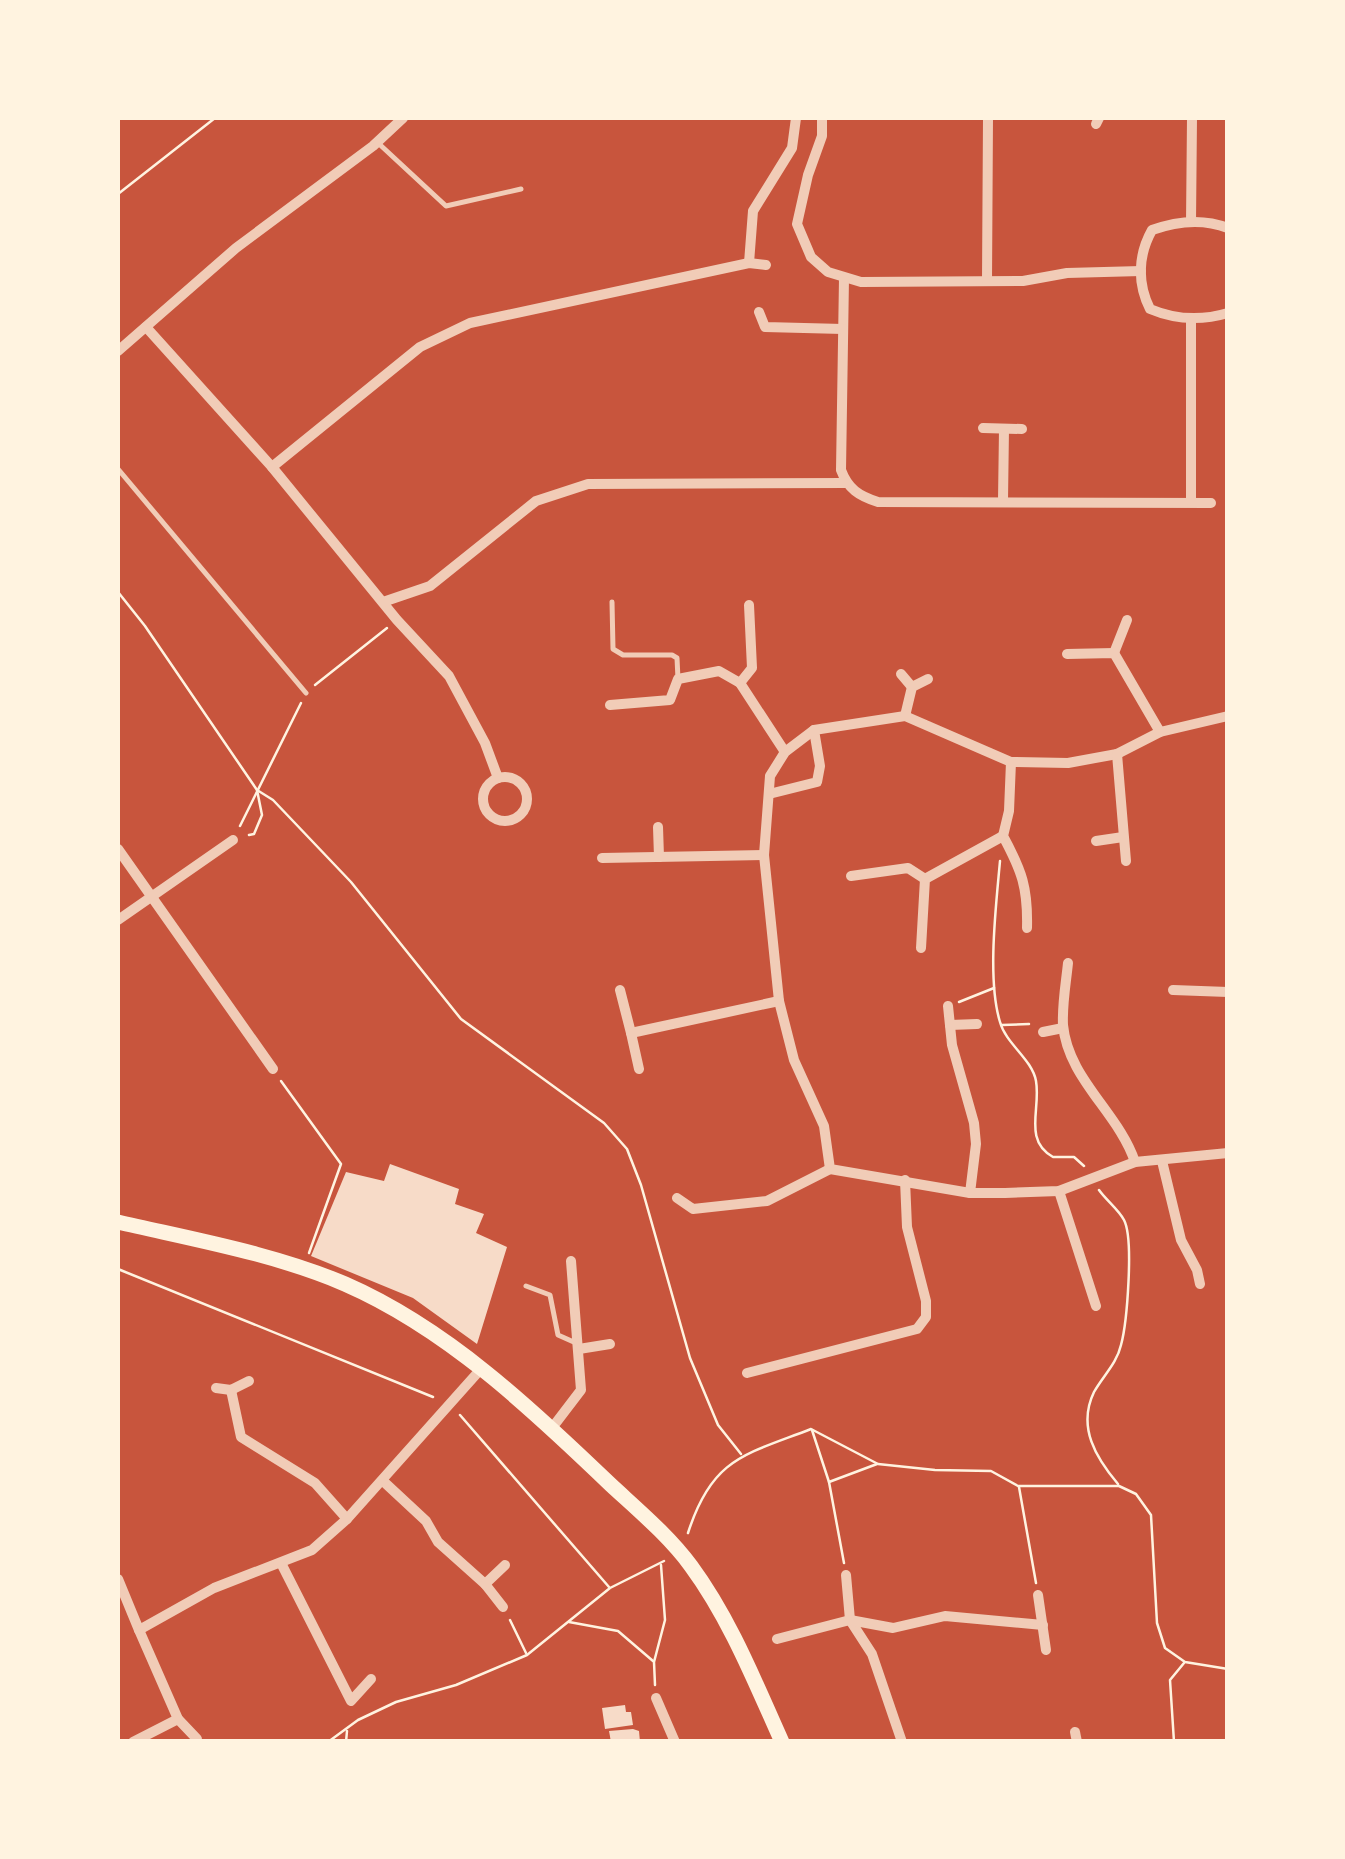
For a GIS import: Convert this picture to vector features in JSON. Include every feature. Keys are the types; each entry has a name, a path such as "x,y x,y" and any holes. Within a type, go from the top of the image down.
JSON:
{"main road":[{"path":"118,1222 343,1283 408,1314 480,1370 552,1428 676,1550 711,1596 782,1742"}],"street":[{"path":"118,351 236,248 403,118"},
{"path":"748,263 753,211 792,148 796,118"},
{"path":"822,118 822,136 797,224 811,257 828,272 861,282 1023,281 1067,273 1141,271"},
{"path":"987,281 988,118"},
{"path":"1191,222 1192,118"},
{"path":"1228,228 1212,222 1191,222 1152,230 1142,247 1141,271 1142,294 1150,309 1170,317 1208,319 1228,313"},
{"path":"272,467 420,347 470,323 748,263 766,265"},
{"path":"844,278 842,470 846,483 861,497 878,502 1211,503"},
{"path":"759,312 765,327 843,329"},
{"path":"1190,502 1191,318"},
{"path":"146,327 272,467 449,676 485,744 498,778"},
{"path":"983,428 1022,429"},
{"path":"1004,429 1004,500"},
{"path":"383,602 430,586 536,502 588,484 846,483"},
{"path":"740,683 752,668 749,604"},
{"path":"1114,653 1127,620"},
{"path":"1067,654 1114,653"},
{"path":"1114,653 1160,732"},
{"path":"610,705 670,700 678,679 719,671 740,683 785,752"},
{"path":"901,674 912,686"},
{"path":"912,686 928,679"},
{"path":"905,716 912,686"},
{"path":"830,1169 824,1126 794,1060 779,1001 764,855 770,776 785,752 814,730 905,716 1012,762 1068,763 1117,754 1160,732 1228,716"},
{"path":"769,794 816,782 820,766 814,730"},
{"path":"1117,754 1126,861"},
{"path":"925,878 1002,836 1009,812 1012,762"},
{"path":"498,778 512,778 524,787 526,805 512,819 497,819 484,803 486,788 498,778"},
{"path":"658,827 659,857"},
{"path":"1002,836 1023,872 1028,902 1026,928"},
{"path":"1096,841 1123,838"},
{"path":"118,920 233,840"},
{"path":"118,849 273,1069"},
{"path":"602,858 764,855"},
{"path":"851,876 908,868 925,878"},
{"path":"921,948 925,878"},
{"path":"1068,963 1064,1028 1076,1068 1128,1141 1134,1162"},
{"path":"620,990 639,1069"},
{"path":"1173,990 1228,992"},
{"path":"631,1033 779,1001"},
{"path":"948,1006 952,1045 974,1123 976,1144 970,1193"},
{"path":"950,1024 977,1024"},
{"path":"1043,1032 1064,1028"},
{"path":"677,1198 692,1209 768,1201 830,1169 970,1193 1060,1190 1134,1162 1228,1152"},
{"path":"1162,1161 1181,1240 1200,1284"},
{"path":"746,1374 918,1328 926,1317 926,1301 907,1227 905,1180"},
{"path":"1060,1190 1096,1306"},
{"path":"552,1428 581,1390 571,1261"},
{"path":"579,1347 610,1344"},
{"path":"139,1630 214,1588 312,1550 348,1519 480,1370"},
{"path":"216,1388 231,1390 250,1381"},
{"path":"231,1390 240,1437 315,1483 348,1519"},
{"path":"383,1481 426,1521 438,1542 486,1584 503,1607"},
{"path":"281,1562 351,1702 371,1679"},
{"path":"486,1584 505,1565"},
{"path":"846,1575 850,1620 872,1654 902,1742"},
{"path":"118,1579 178,1719 197,1740"},
{"path":"1038,1595 1046,1650"},
{"path":"778,1640 850,1620 893,1628 946,1616 1043,1625"},
{"path":"656,1698 675,1742"},
{"path":"133,1742 178,1719"}],"lane":[{"path":"377,142 446,206 520,189"},
{"path":"118,468 306,693"},
{"path":"612,602 613,649 623,655 677,658 678,679"},
{"path":"526,1286 550,1295 558,1335 579,1347"}],"path":[{"path":"118,194 215,118"},
{"path":"118,592 257,790 262,814 254,834 233,840"},
{"path":"233,840 306,693 398,620"},
{"path":"257,790 273,800 351,882 462,1019 604,1123 626,1149 641,1185 690,1358 718,1425 742,1455"},
{"path":"1002,836 994,988 1000,1025 1035,1074 1037,1143 1053,1157 1074,1157 1082,1163 1124,1220 1129,1240 1122,1345 1094,1392 1087,1412 1089,1437 1099,1462 1119,1486 1136,1494 1151,1516 1157,1622 1166,1648 1185,1662 1228,1668"},
{"path":"948,1006 994,988"},
{"path":"1000,1025 1029,1024 1043,1032"},
{"path":"273,1069 340,1164 306,1270"},
{"path":"118,1270 450,1404 610,1588"},
{"path":"812,1429 829,1482 846,1575"},
{"path":"328,1742 358,1720 396,1702 456,1686 527,1655 610,1588 662,1563 676,1550 686,1539 697,1505 714,1476 742,1455 812,1429 878,1464 991,1471 1018,1486 1119,1486"},
{"path":"829,1482 878,1464"},
{"path":"1018,1486 1038,1595"},
{"path":"656,1698 654,1662 665,1620 662,1563"},
{"path":"503,1607 527,1655"},
{"path":"568,1622 618,1631 654,1662"},
{"path":"1174,1742 1170,1680 1185,1662"},
{"path":"346,1742 348,1730"}],"building":[{"path":"390,1164 459,1189 455,1204 484,1214 476,1233 507,1247 477,1344 413,1298 311,1256 346,1172 384,1181"},
{"path":"625,1705 633,1725 605,1729 602,1708"},
{"path":"609,1731 639,1731 640,1742 611,1742"}]}
